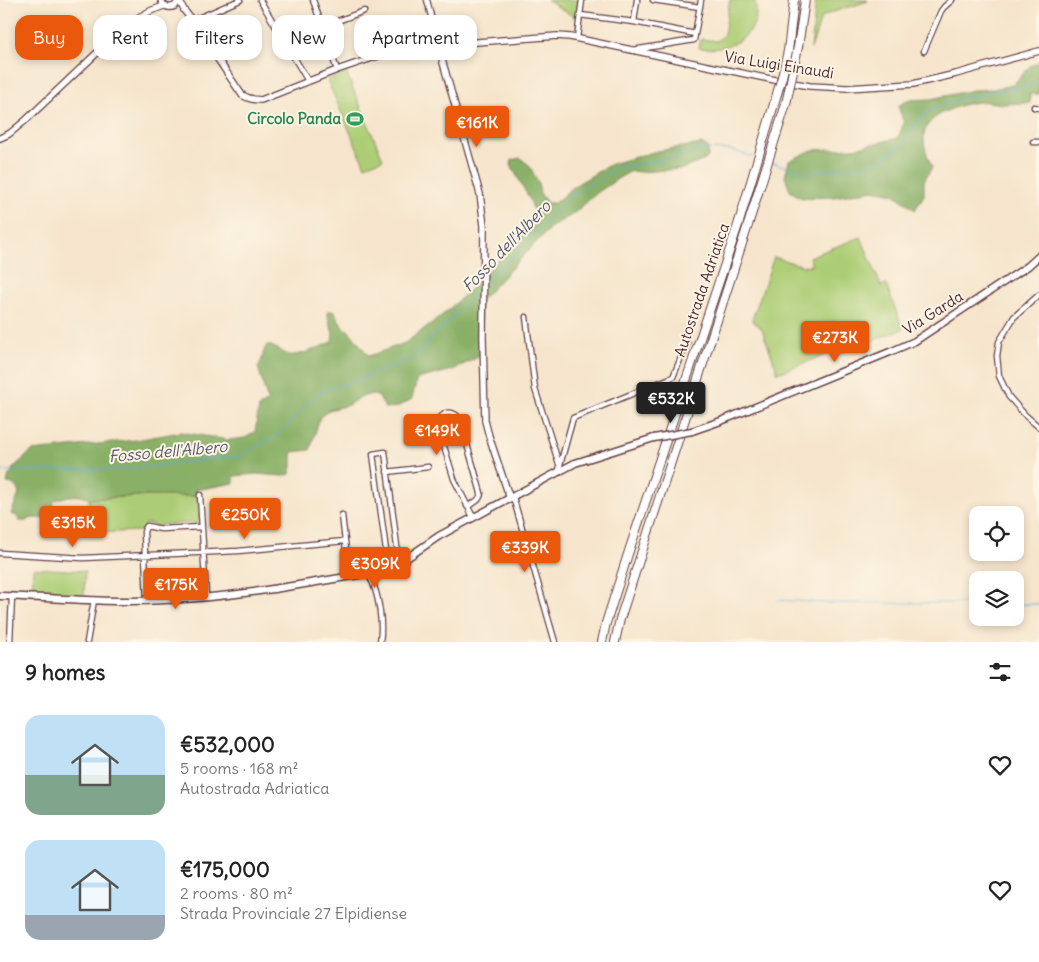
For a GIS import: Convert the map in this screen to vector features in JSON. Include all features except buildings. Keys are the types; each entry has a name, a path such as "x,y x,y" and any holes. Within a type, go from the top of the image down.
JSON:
{"highway":[{"name":"Autostrada Adriatica","path":"602,642 629,551 739,222 782,78 788,51 794,0"},
{"name":"Autostrada Adriatica","path":"615,642 623,610 786,104 798,48 805,0"}],"main road":[{"name":"Via Garda","path":"0,596 94,600 167,600 272,590 373,573 401,562 439,536 511,498 559,468 654,438 692,431 721,421 915,341 1039,257"}],"street":[{"path":"175,6 179,0 184,10"},
{"path":"205,15 240,0"},
{"path":"260,0 308,81"},
{"path":"312,0 318,15"},
{"path":"427,0 431,15"},
{"path":"577,38 582,0"},
{"path":"634,22 637,0"},
{"path":"653,0 700,7"},
{"path":"580,15 634,22 695,34 701,0"},
{"path":"924,50 944,7 952,0"},
{"path":"0,138 9,134 26,120 132,21 162,2 170,7 175,6 184,10"},
{"name":"Via Luigi Einaudi","path":"184,10 242,95 251,100 261,100 366,60"},
{"path":"344,18 364,11"},
{"name":"Via Luigi Einaudi","path":"632,50 694,40 695,34"},
{"name":"Via Luigi Einaudi","path":"477,42 556,36 577,38 770,79 810,86 847,88 913,84 1039,51"},
{"path":"334,60 337,70"},
{"path":"442,60 480,194 484,226 485,421 511,498 555,642"},
{"path":"1033,142 1039,142"},
{"path":"1039,294 1014,316 999,342 997,356 999,376 1006,392 1026,416 1039,427"},
{"path":"526,317 535,389 559,468"},
{"path":"559,468 573,418 672,377 687,343"},
{"path":"467,506 478,500 481,493 460,420 455,414 450,412 439,418 438,427 454,480 467,506 473,517"},
{"path":"390,566 387,558 373,454 384,452 398,554 401,562"},
{"path":"387,472 428,467"},
{"path":"200,495 206,597"},
{"path":"381,508 392,507"},
{"path":"342,515 349,576"},
{"path":"147,601 144,532 147,526 161,529 202,527"},
{"path":"0,553 83,558 281,548 345,541"},
{"path":"373,573 380,616 380,642"},
{"path":"10,642 12,596"},
{"path":"87,642 94,600"}],"green space":[{"path":"547,0 579,0 576,18"},
{"path":"730,0 754,0 756,16 754,25 749,32 735,43 717,48 699,48 701,39 717,41 724,34"},
{"path":"816,0 868,1 830,13 821,18 811,49"},
{"path":"1039,62 1039,94 1030,94 1030,103 971,103 949,110 931,121 924,134 924,141 932,167 924,181 924,195 915,210 894,194 873,190 835,197 802,198 790,191 785,177 789,161 812,150 854,148 898,138 904,123 898,106 908,100 931,99 973,90 1013,85 1030,66"},
{"name":"Circolo Panda","path":"346,72 383,159 365,166 327,80"},
{"path":"701,144 708,147 708,157 705,160 682,169 631,171 598,192 573,214 551,227 480,301 480,356 453,370 417,379 412,399 397,407 385,408 379,397 372,394 360,397 348,405 329,410 320,417 310,450 292,452 290,474 283,476 256,474 234,476 234,483 196,490 196,496 139,496 89,499 80,496 67,497 54,501 50,518 32,518 26,521 19,521 17,516 11,514 19,494 14,485 7,483 9,475 13,468 32,451 136,440 181,432 228,440 245,438 255,432 259,407 268,401 258,367 267,345 293,355 310,351 332,342 333,334 328,311 335,313 342,326 349,331 369,356 405,343 445,313 472,288 537,220 530,200 511,165 512,160 520,158 529,165 538,182 540,193 547,203 555,203 574,186 611,164 657,151"},
{"path":"861,237 881,286 886,284 903,329 837,354 836,351 778,373 762,329 752,320 774,257 803,266 812,265 809,257"},
{"path":"139,496 199,496 197,526 194,523 159,525 161,528 145,524 142,531 89,533 89,499"},
{"path":"33,568 85,571 84,597 32,594"}],"waterway":[{"name":"Fosso dell'Albero","path":"770,162 807,173 863,166 881,160 903,143 928,112 948,102 1039,82"},
{"name":"Fosso dell'Albero","path":"486,283 571,196 617,168 659,161 703,149 730,150 754,157"},
{"name":"Fosso dell'Albero","path":"0,471 129,469 240,456 278,435 318,393 413,358 481,288"},
{"path":"778,600 825,603 969,603"},
{"path":"1024,604 1039,604"}],"place":[{"name":"Circolo Panda","path":"355,119"}]}
